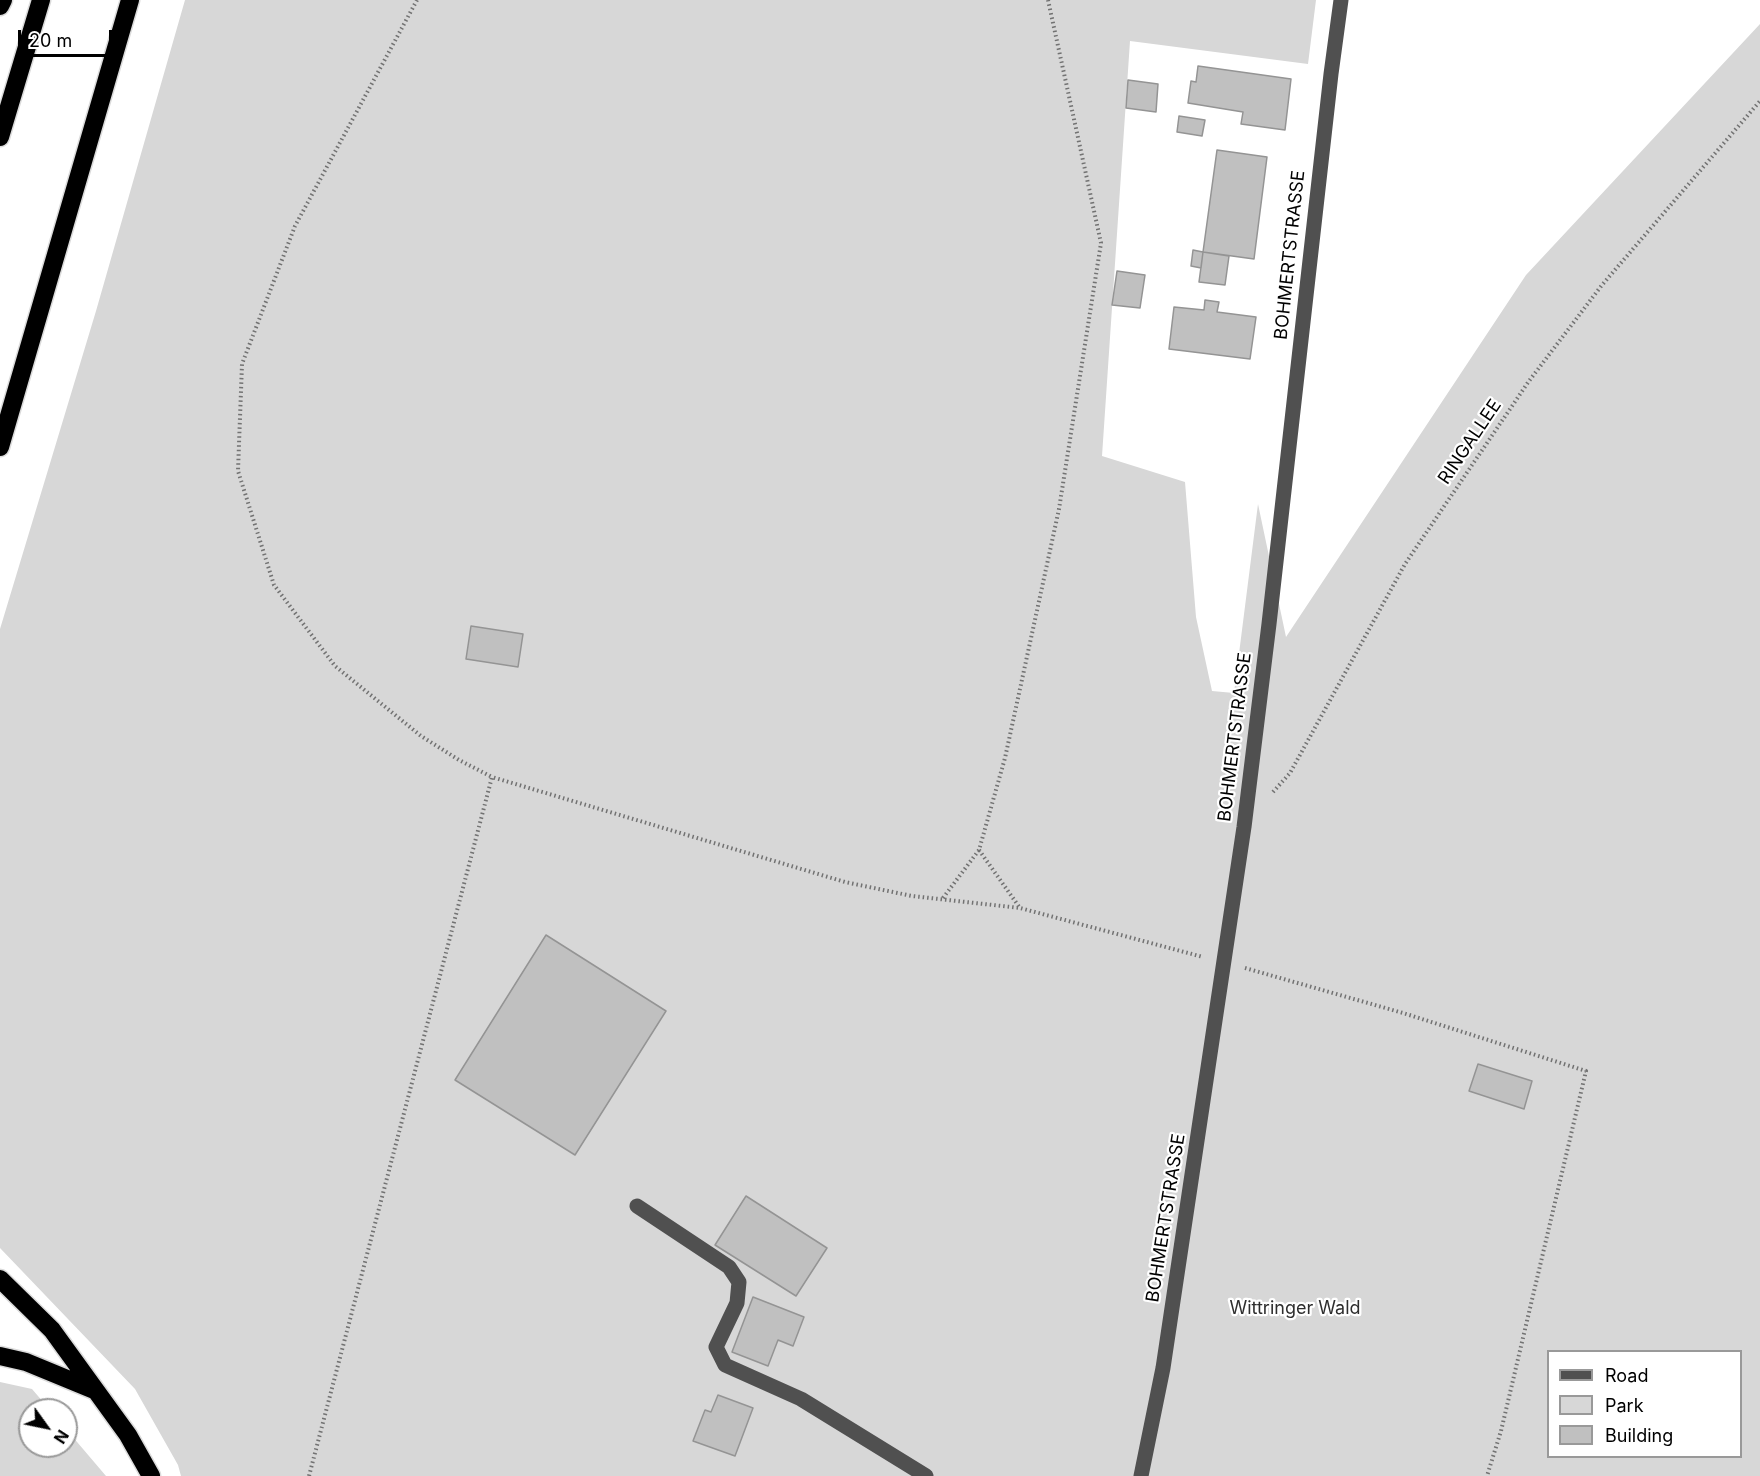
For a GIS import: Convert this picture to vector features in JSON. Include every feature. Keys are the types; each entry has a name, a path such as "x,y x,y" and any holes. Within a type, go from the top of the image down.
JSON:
{"highway":[{"path":"0,6 3,0"},
{"path":"0,138 41,0"},
{"path":"0,447 130,0"},
{"path":"0,1279 52,1330 128,1435 151,1476"},
{"path":"0,1356 26,1362 94,1389"}],"street":[{"name":"BOHMERTSTRASSE","path":"1141,1476 1163,1368 1244,827 1341,0"},
{"path":"637,1206 729,1267 739,1282 737,1303 716,1347 725,1365 801,1399 926,1476"}],"path":[{"path":"417,0 295,226 242,364 238,471 274,585 335,666 421,735 459,760 492,777 844,882 912,896 1020,908 1224,962 1403,1013 1586,1071 1511,1388 1487,1476"},
{"path":"942,899 979,850 1005,758 1059,509 1101,243 1048,0"},
{"name":"RINGALLEE","path":"1244,827 1290,773 1405,564 1529,381 1602,285 1760,101"},
{"path":"309,1476 492,777"},
{"path":"979,850 1020,908"}],"green space":[{"name":"Wittringer Wald","path":"185,0 1316,0 1308,64 1130,41 1102,456 1185,482 1196,617 1212,691 1234,693 1258,504 1286,637 1526,275 1760,24 1760,1476 181,1476 178,1465 135,1389 0,1248 0,629 96,311"},
{"path":"0,1382 32,1389 40,1398 18,1398 18,1458 78,1458 78,1443 106,1476 0,1476"}],"building":[{"path":"1198,66 1291,79 1285,130 1241,124 1243,112 1188,103 1191,81 1196,82"},
{"path":"1128,80 1158,84 1156,112 1126,108"},
{"path":"1179,116 1205,120 1202,136 1177,132"},
{"path":"1217,150 1267,157 1254,259 1203,252"},
{"path":"1193,250 1203,252 1201,268 1191,266"},
{"path":"1203,252 1229,256 1225,285 1199,282"},
{"path":"1117,271 1145,275 1140,308 1112,305"},
{"path":"1205,300 1219,302 1217,312 1256,317 1250,359 1169,349 1174,307 1204,310"},
{"path":"471,626 523,634 518,667 466,659"},
{"path":"546,935 666,1011 575,1155 455,1080"},
{"path":"1478,1064 1532,1081 1524,1109 1469,1091"},
{"path":"746,1196 827,1248 796,1296 715,1245"},
{"path":"753,1297 804,1317 793,1346 778,1340 768,1366 732,1352"},
{"path":"718,1395 753,1408 735,1456 693,1441 705,1410 711,1412"}]}
